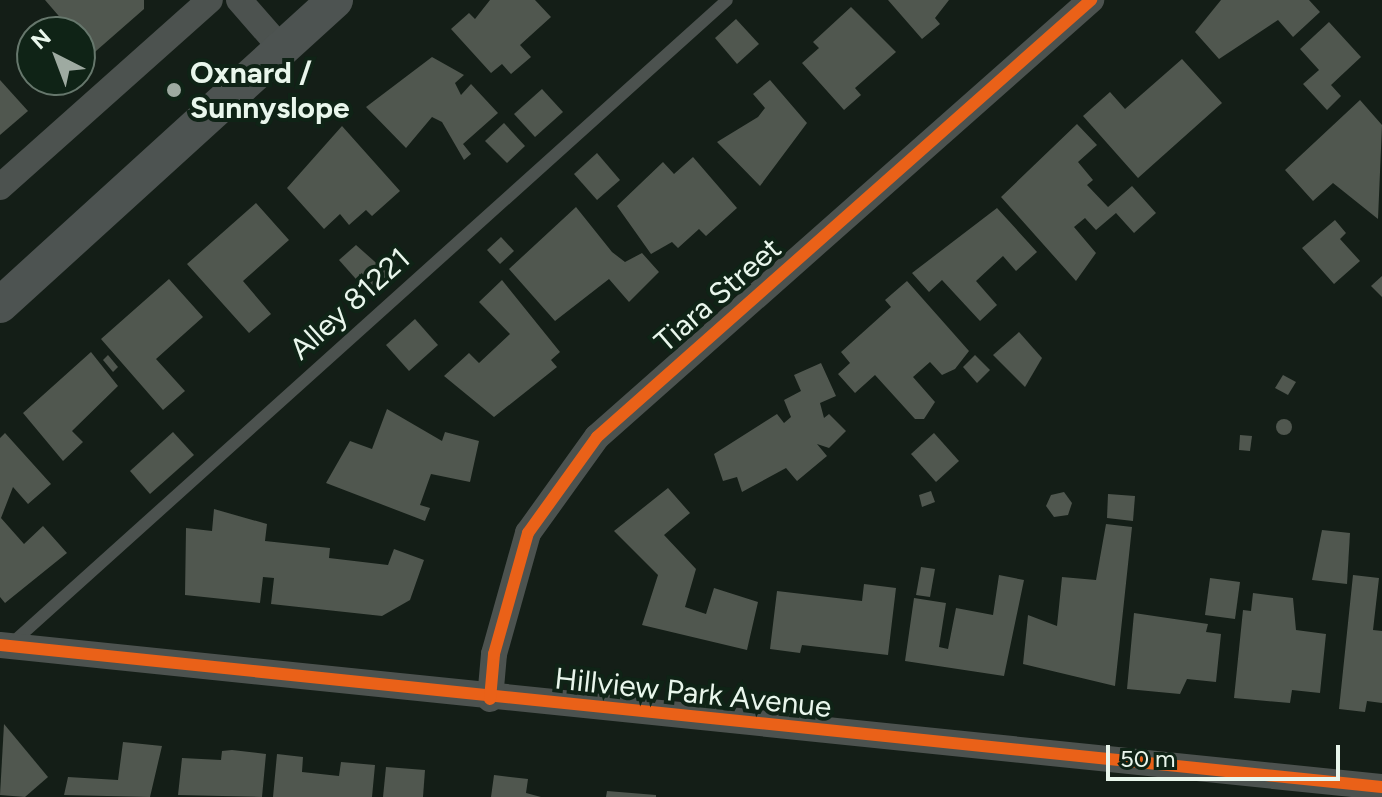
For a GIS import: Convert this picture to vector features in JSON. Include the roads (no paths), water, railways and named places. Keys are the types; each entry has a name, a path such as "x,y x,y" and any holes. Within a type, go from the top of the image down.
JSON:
{"main road":[{"path":"0,305 335,0"}],"street":[{"path":"0,187 210,0"},
{"path":"239,0 281,48"},
{"name":"Tiara Street","path":"490,699 494,654 528,533 597,437 1091,0"},
{"name":"Hillview Park Avenue","path":"2,649 1382,787"}],"lane":[{"name":"Alley 81221","path":"2,649 727,0"}],"place":[{"name":"Oxnard / Sunnyslope","path":"174,90"}]}
